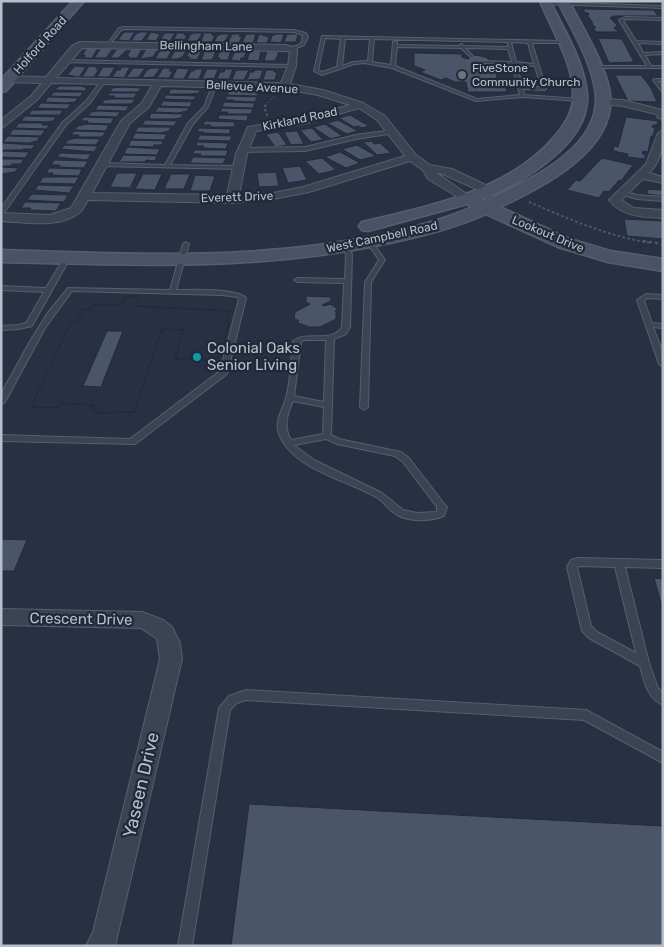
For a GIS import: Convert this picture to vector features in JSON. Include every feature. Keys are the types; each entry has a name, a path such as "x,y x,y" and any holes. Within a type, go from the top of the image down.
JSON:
{"main road":[{"name":"Holford Road","path":"7,63 66,1"},
{"name":"Holford Road","path":"4,82 79,1"},
{"path":"545,2 579,84 580,100 608,103"},
{"name":"West Campbell Road","path":"349,237 370,241 421,230 460,218 504,198 553,172 580,150 608,103 594,67 564,2"},
{"name":"West Campbell Road","path":"138,243 184,252 255,257 349,237 394,219 465,198 521,173 548,153 570,126 577,113 580,100"},
{"name":"Lookout Drive","path":"488,189 578,234 612,244 663,252"},
{"name":"Lookout Drive","path":"465,198 564,243 587,250 663,265"},
{"path":"460,218 510,218"},
{"name":"West Campbell Road","path":"1,256 67,258 184,252 319,234"},
{"path":"1,241 80,242"}],"street":[{"name":"Bellingham Lane","path":"64,61 80,45 292,49"},
{"path":"285,86 292,66 294,50 292,49"},
{"path":"1,126 9,117 34,98 64,61"},
{"name":"Bellevue Avenue","path":"4,82 49,81 285,86 320,92 360,105 381,118 412,157 427,168 432,177 465,198"},
{"path":"1,217 67,217 76,210 86,196 126,121 146,105 158,83"},
{"path":"608,103 663,116"},
{"name":"Kirkland Road","path":"232,199 243,150 252,129 304,121 360,105"},
{"path":"663,133 660,147 651,164 615,200 619,207 630,212 663,214"},
{"name":"Everett Drive","path":"86,196 232,199 273,196 305,190 412,157"},
{"path":"651,164 663,167"},
{"name":"Bellevue Avenue","path":"427,168 448,172 488,189"},
{"path":"641,175 663,180"},
{"name":"Crescent Drive","path":"1,617 142,620 159,626"},
{"name":"Yaseen Drive","path":"100,946 105,938 170,659 170,641 159,626"}],"lane":[{"path":"654,1 661,6"},
{"path":"545,2 661,6"},
{"path":"650,67 621,19 663,18"},
{"path":"107,45 124,28 294,31 305,34 305,42 292,49"},
{"path":"562,42 323,37 316,71 322,74 353,63 370,63 393,67 476,100 523,96 580,100"},
{"path":"339,68 342,38"},
{"path":"370,63 372,38"},
{"path":"393,67 396,39"},
{"path":"461,40 462,47 472,57"},
{"path":"508,41 523,96"},
{"path":"521,88 544,89 530,42"},
{"path":"634,42 663,43"},
{"path":"395,46 510,48"},
{"path":"642,54 663,53"},
{"path":"64,61 292,66"},
{"path":"484,62 537,65"},
{"path":"594,67 663,67"},
{"path":"663,80 655,80 663,92"},
{"path":"1,213 64,124 88,102 103,82"},
{"path":"167,166 190,123 206,106 215,84"},
{"path":"243,150 306,149 350,138 393,132"},
{"path":"102,165 239,168"},
{"path":"622,193 637,198 663,199"},
{"path":"290,443 327,436 337,441 398,454 406,460 442,507 441,514 431,516 400,513 380,496 313,464 290,443 284,436 282,424 290,398 297,341 303,338 330,338 343,332 346,327 350,255 349,237"},
{"path":"364,407 368,282 382,260 370,241"},
{"path":"172,290 184,252"},
{"path":"1,328 19,328 28,324 67,258"},
{"path":"296,280 348,281"},
{"path":"1,288 48,290"},
{"path":"1,402 30,349 70,288 172,290 222,293 239,295 243,298 224,372 132,442 1,438"},
{"path":"663,297 646,296 640,300 663,364"},
{"path":"649,325 663,326"},
{"path":"327,436 330,338"},
{"path":"290,398 328,405"},
{"path":"644,663 593,635 586,628 572,567 574,563 663,564"},
{"path":"619,563 644,663 653,690 663,700"},
{"path":"185,946 225,708 233,699 246,695 586,715 663,758"}],"path":[{"path":"270,118 266,114 264,107 268,100 277,94"},
{"path":"524,200 609,235 638,242 663,244"}],"building":[{"path":"583,9 654,10 658,16 613,16 610,18 617,25 614,28 619,32 596,32 593,28 596,28 587,15 589,15 588,13 585,13"},
{"path":"124,32 135,32 129,41 118,40"},
{"path":"148,32 142,41 131,41 136,34"},
{"path":"151,32 160,34 156,41 146,40"},
{"path":"165,33 175,33 170,41 159,41"},
{"path":"177,33 185,33 184,35 187,35 184,41 173,41"},
{"path":"202,33 198,41 187,41 190,35"},
{"path":"204,33 215,35 212,42 201,42"},
{"path":"229,34 225,42 214,42 217,36"},
{"path":"232,34 240,34 239,36 242,36 239,43 228,43"},
{"path":"246,34 256,34 253,43 242,43"},
{"path":"259,34 269,37 267,43 256,43"},
{"path":"284,34 281,43 270,42 272,36"},
{"path":"287,34 298,34 296,42 284,42"},
{"path":"598,38 622,39 634,62 609,63"},
{"path":"87,48 98,48 92,58 84,58 85,55 82,55"},
{"path":"101,48 113,49 106,58 94,58"},
{"path":"117,49 128,49 118,58 110,58"},
{"path":"131,49 142,49 137,58 128,58 129,56 127,56"},
{"path":"146,49 158,49 153,57 140,59"},
{"path":"161,49 172,50 167,59 155,59"},
{"path":"175,50 187,50 182,57 170,59"},
{"path":"190,50 202,50 197,60 186,57"},
{"path":"205,50 216,51 212,60 201,60"},
{"path":"220,51 231,51 228,60 219,60 220,58 217,58"},
{"path":"235,51 247,51 244,58 241,58 240,61 231,60"},
{"path":"250,51 261,51 259,61 247,60"},
{"path":"267,51 279,52 275,61 264,61"},
{"name":"FiveStone Community Church","path":"414,53 462,54 462,57 467,59 477,55 489,58 487,58 490,60 479,63 494,65 498,82 504,82 507,92 468,92 466,82 455,82 446,78 441,80 420,72 425,70 414,66"},
{"path":"75,66 86,67 79,77 67,75"},
{"path":"89,66 98,67 96,69 99,69 94,77 82,77"},
{"path":"103,67 115,67 109,77 97,77"},
{"path":"122,67 130,67 124,78 112,77 117,70 120,70"},
{"path":"133,68 145,68 139,77 126,78"},
{"path":"160,68 154,77 142,78 147,70"},
{"path":"163,68 171,68 169,71 173,71 169,78 157,78"},
{"path":"177,68 189,69 184,79 172,79"},
{"path":"203,69 199,79 187,79 191,71"},
{"path":"207,69 218,69 214,79 202,79"},
{"path":"225,69 233,69 229,79 217,79 220,72 224,72"},
{"path":"236,70 249,70 244,80 232,80"},
{"path":"254,70 263,70 260,79 247,80 250,72 254,72"},
{"path":"266,70 277,72 275,80 263,80"},
{"path":"615,75 641,75 651,88 657,102 628,101"},
{"path":"59,86 81,86 87,88 85,91 55,90"},
{"path":"112,88 141,88 138,92 110,92"},
{"path":"171,89 200,90 199,93 191,94 168,94"},
{"path":"235,90 259,91 257,96 227,95 228,92"},
{"path":"54,92 83,92 80,97 50,96"},
{"path":"110,93 137,93 134,98 114,98 115,96 107,96"},
{"path":"166,95 196,96 194,100 164,99"},
{"path":"227,96 257,97 255,102 225,100"},
{"path":"48,97 78,98 75,102 67,103 45,102"},
{"path":"135,99 132,104 102,104 104,100"},
{"path":"163,101 192,102 190,107 160,106"},
{"path":"224,102 255,103 253,108 222,107"},
{"path":"41,103 71,104 67,109 37,108"},
{"path":"98,105 129,106 126,111 95,110"},
{"path":"158,107 189,108 187,111 178,113 155,112"},
{"path":"222,108 253,109 251,114 227,114 228,112 220,112"},
{"path":"32,110 63,110 60,115 28,115"},
{"path":"91,112 120,112 117,117 88,116"},
{"path":"151,113 183,114 181,118 149,119"},
{"path":"219,115 248,115 247,121 218,119"},
{"path":"350,115 369,126 362,128 354,127 339,118"},
{"path":"25,116 56,117 53,121 45,122 21,121"},
{"path":"84,117 114,118 111,124 87,123 88,121 81,121"},
{"path":"626,117 658,121 657,125 652,127 655,128 653,136 651,136 648,152 643,151 642,154 645,154 645,159 627,157 628,154 613,151 614,146 618,147"},
{"path":"145,120 177,121 174,126 142,125"},
{"path":"338,120 358,131 347,134 327,123"},
{"path":"205,121 235,122 234,127 210,127 211,125 203,125"},
{"path":"19,123 43,123 42,125 49,125 47,129 15,128"},
{"path":"87,124 109,125 106,131 75,130 78,126"},
{"path":"325,124 342,136 331,139 313,127"},
{"path":"138,127 171,127 169,131 160,133 135,132"},
{"path":"199,128 231,129 229,134 197,132"},
{"path":"312,128 323,140 311,142 300,130"},
{"path":"13,129 45,130 41,136 9,135"},
{"path":"74,131 106,132 102,137 78,137 79,135 71,135"},
{"path":"297,131 304,144 291,145 284,132"},
{"path":"278,132 287,145 275,147 266,134"},
{"path":"135,133 167,134 164,140 132,139"},
{"path":"200,135 232,136 230,141 197,140"},
{"path":"8,136 40,137 37,141 29,143 3,142"},
{"path":"77,138 100,139 96,145 65,144 68,140"},
{"path":"131,140 163,141 162,145 154,145 153,147 128,146"},
{"path":"371,141 374,144 380,143 391,153 377,155 363,142"},
{"path":"197,142 228,143 226,149 203,148 204,146 196,146"},
{"path":"3,143 35,145 32,149 1,150"},
{"path":"65,145 98,146 94,152 61,149"},
{"path":"357,145 376,156 360,160 342,149"},
{"path":"127,147 160,149 157,155 124,154"},
{"path":"194,150 228,150 226,156 200,156 201,154 193,154"},
{"path":"1,151 29,152 25,158 1,157"},
{"path":"340,152 360,163 346,168 325,157"},
{"path":"60,153 91,154 87,160 57,157"},
{"path":"123,155 157,156 155,161 119,162"},
{"path":"193,157 226,158 223,164 190,163"},
{"path":"322,158 336,170 319,174 305,161"},
{"path":"602,158 633,165 621,181 619,180 609,192 604,191 599,198 567,190 576,180 580,181"},
{"path":"1,159 24,159 21,164 1,166"},
{"path":"54,160 88,161 84,168 51,165"},
{"path":"300,166 307,180 288,183 282,168"},
{"path":"1,167 18,168 15,172 1,174"},
{"path":"49,168 82,169 79,176 52,175 53,173 46,173"},
{"path":"276,172 279,186 259,187 257,173"},
{"path":"117,173 137,173 130,188 110,187"},
{"path":"143,174 162,174 155,190 135,189"},
{"path":"171,174 190,174 184,189 164,189"},
{"path":"195,175 215,176 210,191 190,191"},
{"path":"43,177 79,177 75,184 39,183"},
{"path":"38,185 74,186 69,193 35,190"},
{"path":"647,189 663,190 663,196 647,194"},
{"path":"32,194 68,195 64,202 27,200"},
{"path":"25,202 61,203 56,211 21,208"},
{"path":"624,219 663,221 663,239 627,236"},
{"name":"Colonial Oaks Senior Living","path":"125,296 139,296 135,306 230,311 222,354 219,354 217,361 175,359 184,330 162,329 134,412 95,413 97,409 92,409 94,405 61,403 59,408 31,407 71,322 77,322 83,309 91,309 93,305 121,305","holes":["107,331 123,331 101,387 83,386"]},
{"name":"Colonial Oaks Senior Living","path":"125,296 139,296 135,306 230,311 222,354 219,354 217,361 175,359 184,330 162,329 134,412 95,413 97,409 92,409 94,405 61,403 59,408 31,407 71,322 77,322 83,309 91,309 93,305 121,305"},
{"path":"306,296 331,297 331,301 322,305 330,304 338,309 335,311 336,319 320,327 309,327 296,322 299,321 294,318 295,312 310,304 306,302"},
{"path":"1,539 27,540 14,571 1,571"},
{"path":"654,578 663,579 663,610"},
{"path":"249,804 663,826 663,946 231,946"}],"place":[{"name":"FiveStone Community Church","path":"462,75"},
{"name":"Colonial Oaks Senior Living","path":"197,357"}]}
